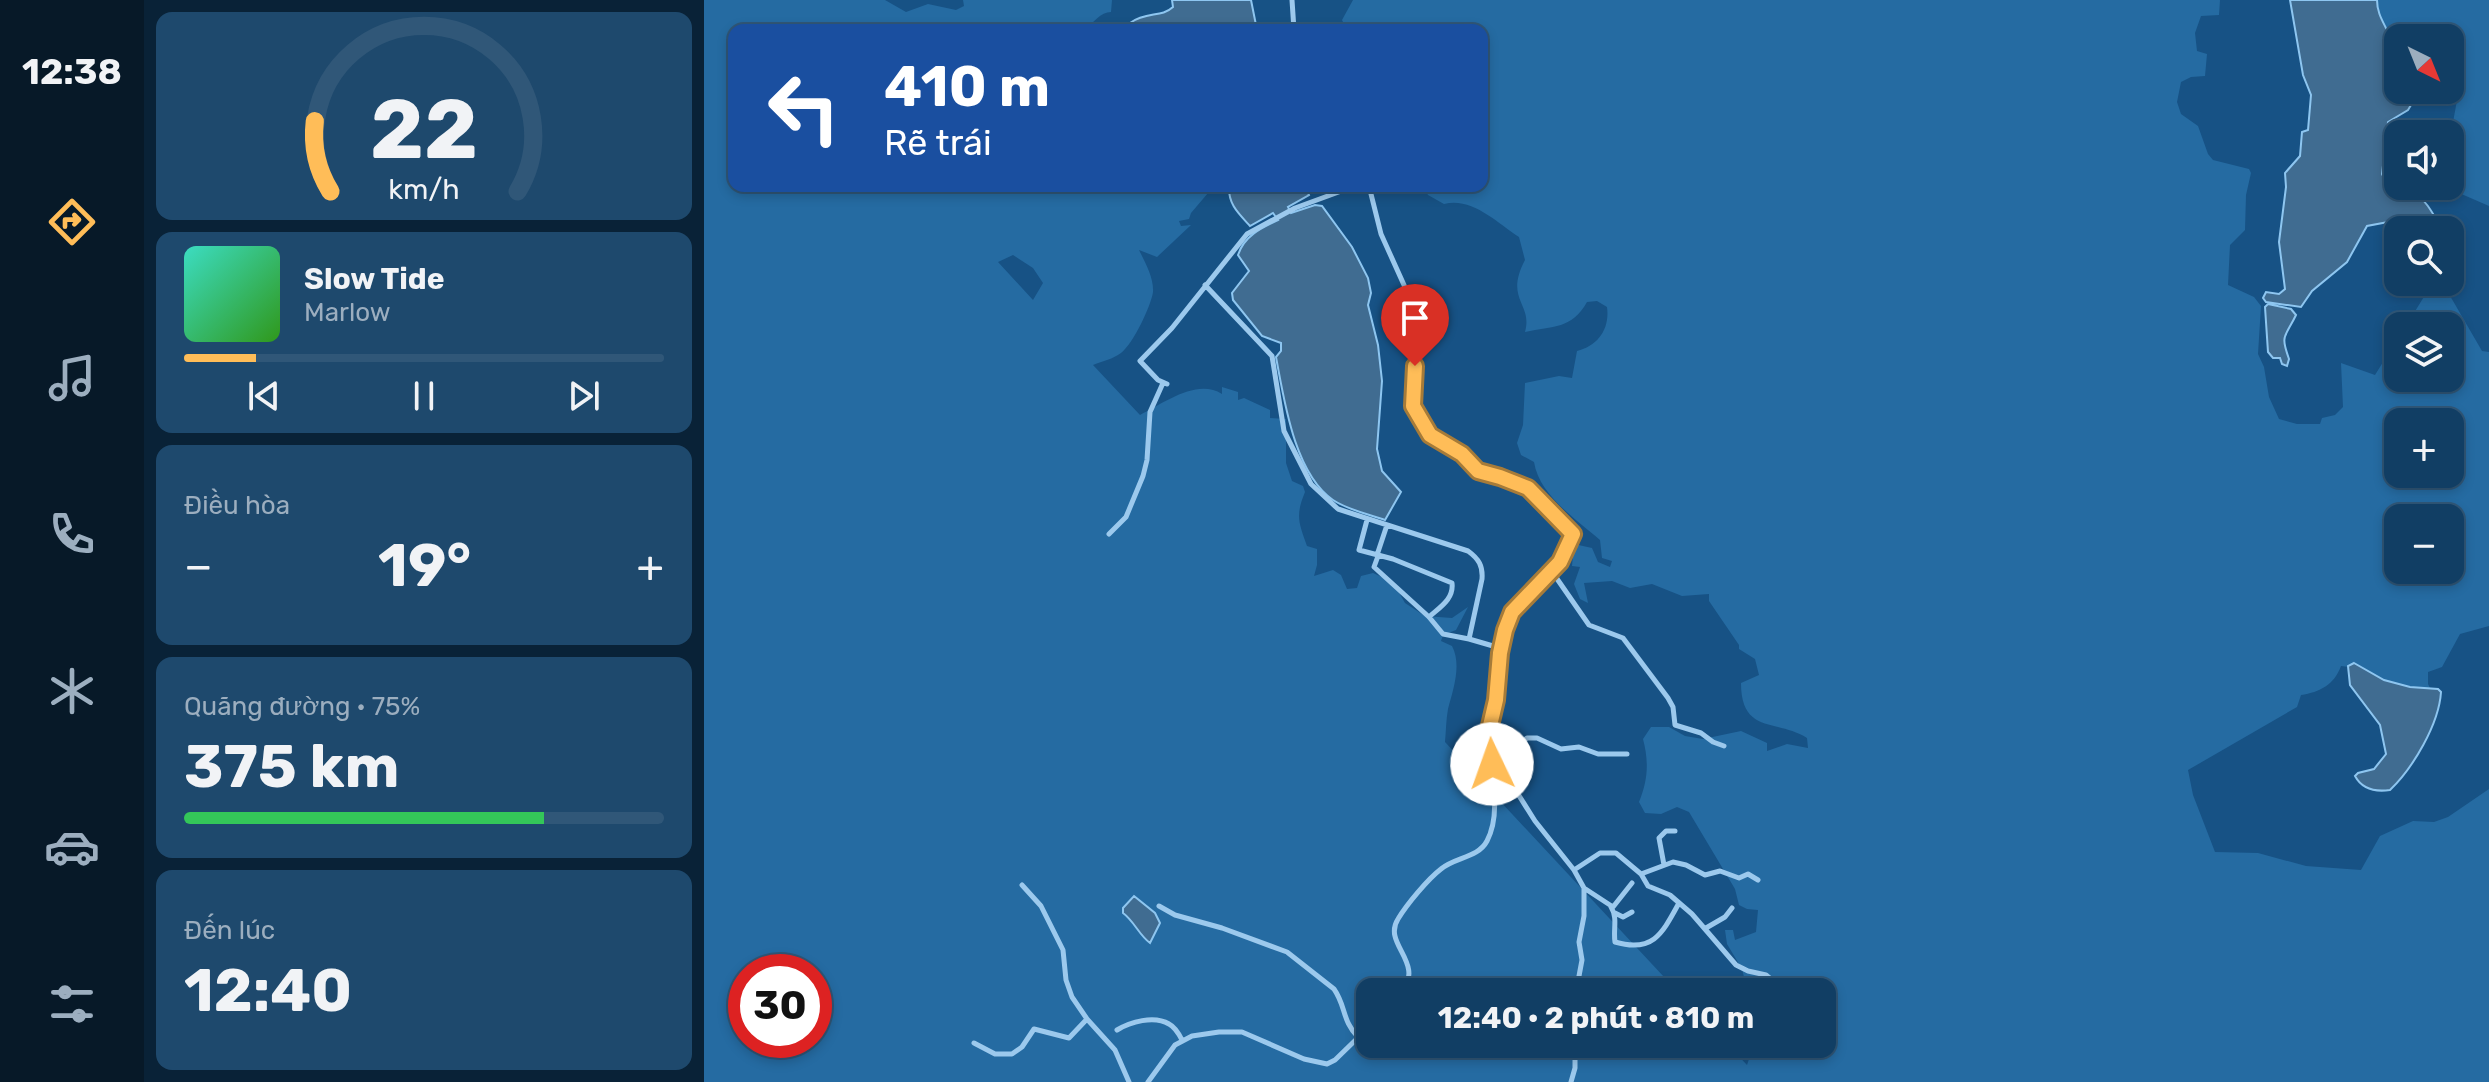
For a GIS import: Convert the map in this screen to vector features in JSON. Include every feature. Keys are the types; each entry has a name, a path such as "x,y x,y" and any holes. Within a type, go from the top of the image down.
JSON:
{"street":[{"path":"1292,0 1294,24"},
{"path":"1109,534 1126,517 1143,476 1150,412 1165,384 1140,361 1172,328 1247,234 1295,208 1339,192"},
{"path":"1370,192 1381,234 1404,285 1417,325 1413,390 1415,414 1434,439 1462,454 1478,471 1528,488 1572,531 1569,546 1553,573 1512,612 1500,648 1496,700 1489,730 1494,813 1488,839 1483,848 1443,867 1395,922 1395,936 1410,968 1408,978"},
{"path":"1205,285 1272,356 1284,431 1306,478 1338,509 1468,551 1478,560 1483,570 1482,579 1469,639"},
{"path":"1367,520 1357,549 1439,575 1452,583 1448,600 1429,617"},
{"path":"1387,525 1374,567 1429,617 1443,634 1500,648"},
{"path":"1553,573 1589,625 1618,635 1630,645 1668,698 1673,707 1675,725 1701,733 1724,746"},
{"path":"1499,761 1532,737 1561,749 1579,747 1598,754 1627,754"},
{"path":"1490,750 1535,821 1574,870 1584,888 1579,978"},
{"path":"1664,866 1659,838 1666,831 1675,831"},
{"path":"1574,870 1600,853 1612,851 1641,874 1648,886 1670,895 1679,903 1706,928 1736,965 1771,978"},
{"path":"1641,874 1680,862 1705,875 1723,871 1737,878 1748,874 1758,880"},
{"path":"1632,883 1613,910 1615,942 1642,946 1652,940 1679,903"},
{"path":"1022,885 1041,906 1058,940 1065,957 1066,980 1072,997 1115,1050 1129,1082"},
{"path":"1584,888 1598,895 1623,917 1632,912"},
{"path":"1159,906 1175,915 1287,952 1334,989 1339,996 1346,1024 1356,1035"},
{"path":"1706,928 1725,917 1732,908"},
{"path":"974,1043 995,1054 1012,1054 1022,1047 1034,1029 1069,1038 1087,1019"},
{"path":"1117,1030 1129,1023 1161,1021 1174,1027 1182,1040"},
{"path":"1148,1082 1182,1040 1219,1032 1242,1032 1304,1059 1327,1064 1356,1039"},
{"path":"1571,1082 1575,1058"}],"shaded area":[{"path":"704,0 885,0 906,12 928,4 956,10 964,6 963,0 1112,0 1111,12 1091,24 728,24 728,192 1209,192 1189,219 1179,221 1181,226 1191,225 1157,257 1139,250 1152,281 1149,306 1126,348 1115,357 1093,365 1140,415 1191,390 1212,390 1222,394 1222,387 1238,392 1238,400 1244,398 1270,410 1270,418 1286,419 1286,463 1292,481 1303,486 1305,492 1299,519 1307,546 1317,549 1314,576 1333,570 1341,575 1347,589 1357,588 1361,576 1373,573 1393,582 1405,603 1425,616 1452,618 1468,607 1456,630 1443,635 1441,641 1452,646 1456,661 1445,742 1665,978 1356,978 1356,1058 1740,1058 1747,1065 1749,1058 1836,1058 1836,978 1744,978 1727,944 1725,930 1733,930 1735,940 1756,932 1758,910 1739,905 1735,889 1689,812 1677,807 1661,814 1645,813 1639,802 1647,771 1643,739 1651,727 1669,727 1685,736 1703,739 1741,731 1767,743 1767,751 1787,744 1808,748 1807,738 1762,722 1747,710 1741,683 1759,675 1755,659 1739,649 1709,601 1709,594 1682,596 1652,584 1630,588 1612,581 1584,583 1588,603 1580,599 1574,584 1580,567 1572,566 1574,544 1592,548 1598,562 1610,567 1612,561 1602,558 1600,540 1551,496 1537,474 1534,462 1521,455 1517,443 1523,425 1525,383 1559,376 1572,378 1577,351 1597,341 1607,322 1607,307 1597,301 1587,302 1568,322 1525,332 1525,314 1517,284 1525,260 1519,237 1474,207 1444,204 1426,192 1488,192 1488,24 1344,24 1342,20 1353,0 2220,0 2219,15 2201,16 2195,33 2197,51 2207,54 2205,76 2191,77 2181,82 2177,102 2181,114 2198,126 2213,160 2249,169 2251,173 2246,195 2245,230 2230,245 2228,285 2254,297 2261,306 2258,354 2264,367 2269,397 2279,419 2297,424 2320,424 2322,418 2335,415 2343,407 2341,363 2375,375 2384,361 2384,392 2464,392 2464,320 2482,351 2489,352 2489,626 2460,634 2442,667 2428,672 2432,692 2386,687 2349,667 2341,666 2326,686 2301,695 2297,707 2188,770 2193,795 2215,852 2258,853 2306,866 2361,870 2380,836 2413,821 2434,822 2448,817 2489,789 2489,1082 704,1082","holes":["1013,255 1033,268 1043,283 1033,300 998,262"]},
{"path":"1172,0 1251,0 1256,24 1130,24 1173,7"},
{"path":"2290,0 2377,0 2384,24 2384,104 2412,104 2408,110 2391,120 2384,120 2384,200 2423,200 2435,216 2384,216 2384,223 2367,226 2347,262 2312,291 2301,307 2266,302 2263,298 2266,292 2279,294 2285,289 2279,242 2285,173 2300,156 2302,132 2308,130 2311,95 2303,75"},
{"path":"2377,0 2489,0 2489,206 2464,195 2464,120 2453,120 2456,104 2464,104 2464,24 2384,24 2384,28 2377,11"},
{"path":"1229,192 1308,192 1309,195 1288,207 1291,213 1315,205 1322,206 1352,247 1368,278 1371,293 1368,305 1378,345 1382,381 1377,449 1382,471 1401,492 1385,520 1333,500 1320,488 1300,454 1287,414 1276,357 1281,351 1281,343 1262,336 1233,300 1232,293 1249,271 1238,255 1244,243 1254,233 1278,220 1273,213 1250,226 1232,203"},
{"path":"2424,296 2450,296 2459,312 2415,312"},
{"path":"2268,304 2291,309 2296,315 2285,336 2289,359 2287,366 2268,352 2265,307"},
{"path":"2354,663 2384,680 2441,692 2435,718 2423,745 2390,790 2370,789 2355,776 2374,769 2386,754 2380,725 2350,685 2348,666"},
{"path":"1134,896 1155,913 1160,923 1150,943 1123,913 1123,908"}],"route":[{"path":"1415,366 1413,406 1430,435 1462,454 1478,471 1528,488 1573,534 1553,573 1512,612 1505,630 1488,740 1492,764"}]}
